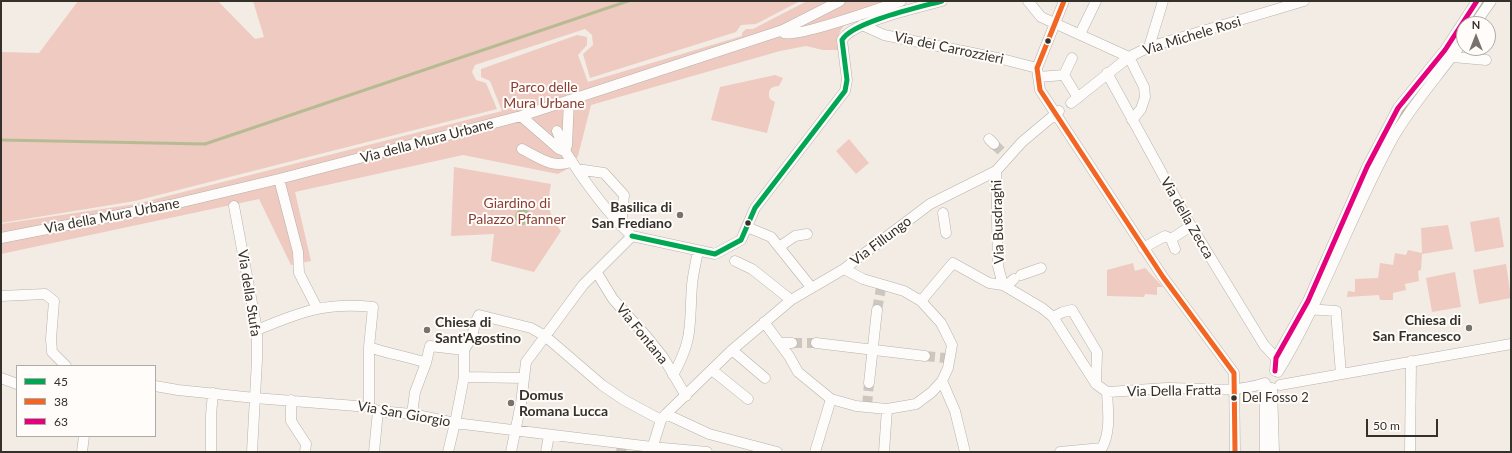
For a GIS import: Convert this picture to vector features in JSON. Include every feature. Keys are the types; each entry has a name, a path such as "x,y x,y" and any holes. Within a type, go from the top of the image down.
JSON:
{"street":[{"name":"Via della Mura Urbane","path":"1,238 170,205 279,179 521,116 783,30 840,1"},
{"path":"783,30 784,33 788,35 806,31 901,1"},
{"path":"557,131 565,152 574,165 621,226 632,236 715,254 741,240 755,208 845,91 847,80 842,40 845,35 862,25 942,1"},
{"path":"1028,1 1041,17 1055,22 1129,57 1144,87 1145,97 1141,109 1132,120"},
{"path":"1064,1 1055,22 1038,72 1040,90 1057,113 1143,248 1234,373 1233,390 1236,452"},
{"path":"1080,34 1096,1"},
{"path":"1149,47 1163,1"},
{"name":"Via Michele Rosi","path":"1064,75 1075,101 1107,73 1129,57 1149,47 1304,1"},
{"path":"1276,371 1308,310 1398,108 1445,50 1476,2 1488,5 1480,16"},
{"name":"Via dei Carrozzieri","path":"862,25 884,35 987,55 1038,72 1064,75"},
{"path":"1451,39 1456,41"},
{"path":"1372,169 1411,108 1456,51"},
{"path":"1452,57 1486,60"},
{"path":"1064,75 1072,58"},
{"name":"Via della Zecca","path":"1107,73 1148,151 1191,226 1264,344 1276,358"},
{"path":"565,152 567,145 569,100"},
{"name":"Via Fillungo","path":"652,450 664,417 732,350 764,322 791,300 844,269 893,231 941,205 996,171 1006,156 1057,113"},
{"path":"521,116 559,149 565,152"},
{"path":"522,149 553,165 574,165 604,173 624,195 621,226"},
{"name":"Via Busdraghi","path":"996,171 998,266 1004,285"},
{"path":"279,179 298,252 299,273 317,308"},
{"path":"941,205 946,233"},
{"name":"Via della Stufa","path":"234,206 257,330 252,452"},
{"path":"1171,239 1191,226"},
{"path":"747,227 771,237 811,287"},
{"path":"779,247 795,236 808,234"},
{"path":"511,452 516,430 526,362 583,285 597,273 632,236"},
{"path":"1143,248 1165,236 1171,239 1175,249"},
{"path":"673,375 683,357 689,337 692,285 698,251"},
{"path":"735,261 752,269 774,284 791,300"},
{"path":"921,301 953,263 990,283 1004,285 1042,308 1053,317 1096,384 1107,392 1109,425 1106,441 1102,448 1090,451 1060,452"},
{"path":"1004,285 1018,277 1041,268"},
{"path":"764,322 789,356 798,372 831,399 887,409 916,404 932,392 942,381 952,345 949,337 941,323 921,301 904,291 881,287 844,269"},
{"name":"Via Fontana","path":"597,273 614,299 663,357 686,396"},
{"path":"1,296 45,294 54,301 51,339 52,352 65,365"},
{"path":"257,330 317,308 351,305 372,307 369,347 374,409 374,452"},
{"path":"869,383 877,310"},
{"path":"1053,317 1063,312 1072,310 1096,352 1096,384"},
{"path":"1265,452 1265,392 1281,377 1276,371 1276,358 1308,310"},
{"path":"1308,310 1336,311 1341,374"},
{"path":"448,452 464,377 464,350 472,337 475,323 479,315 531,328 545,336 576,362 592,378 624,400 710,434 765,451 777,452"},
{"path":"780,343 792,343"},
{"path":"816,343 925,356"},
{"name":"Via Della Fratta","path":"1107,392 1168,388 1233,390 1271,386 1511,344"},
{"path":"412,414 415,392 426,363 430,346 464,350"},
{"path":"369,347 382,352 406,355 426,363"},
{"path":"732,350 765,378"},
{"path":"1410,452 1411,361"},
{"path":"712,370 748,399"},
{"path":"1274,452 1271,386 1265,375 1269,371 1276,371"},
{"path":"464,377 524,378"},
{"path":"1,378 16,384"},
{"path":"942,381 955,411 965,452"},
{"name":"Via San Giorgio","path":"156,386 178,390 374,409 412,414 455,423 623,444 652,450 707,452"},
{"path":"211,452 211,415 213,393"},
{"path":"815,452 831,399"},
{"path":"291,400 291,421 306,444 305,452"},
{"path":"884,452 887,409"},
{"path":"546,452 549,435"},
{"path":"82,452 84,437"}],"green space":[{"path":"78,1 218,1 255,39 264,37 253,1 800,1 756,24 741,25 736,32 590,78 583,54 593,45 592,35 585,29 475,65 472,72 476,80 486,83 497,109 135,201 1,223 1,52 39,53"},
{"name":"Parco delle Mura Urbane","path":"807,1 901,1 903,6 844,26 839,34 839,50 823,50 806,46 780,51 591,105 578,156 569,168 558,174 463,155 295,192 311,261 291,265 259,199 1,254 1,224 136,204 502,111 490,81 481,77 481,69 577,35 587,37 587,45 578,55 588,82 742,36 742,33 746,29 753,29"},
{"path":"775,75 783,78 779,86 771,88 769,91 770,99 775,102 767,133 711,120 720,87"},
{"path":"849,139 869,163 856,174 836,151"},
{"name":"Giardino di Palazzo Pfanner","path":"454,167 551,184 549,204 551,214 561,231 534,272 491,261 494,234 451,236"},
{"path":"1499,217 1504,247 1475,252 1470,222"},
{"path":"1448,225 1453,249 1422,254 1421,270 1418,271 1419,281 1405,284 1406,290 1393,293 1393,300 1380,300 1379,295 1347,297 1348,291 1355,292 1355,279 1378,278 1380,263 1393,265 1395,253 1406,255 1408,250 1422,253 1421,228"},
{"path":"1133,263 1135,271 1145,268 1163,287 1157,287 1157,295 1145,294 1144,297 1107,296 1107,270"},
{"path":"1506,264 1511,298 1479,304 1473,270"},
{"path":"1455,272 1461,307 1432,312 1426,278"}],"shaded area":[{"path":"523,209 529,211 531,217 529,223 523,225 517,223 515,217 517,211"}],"waterway":[{"path":"1,140 205,144 628,1"},
{"path":"1475,16 1485,1"},
{"path":"1391,132 1406,105"}],"tunnel":[{"path":"994,144 1004,154"},
{"path":"877,310 881,288"},
{"path":"792,343 816,343"},
{"path":"925,356 946,358"},
{"path":"867,406 869,383"},
{"path":"621,452 622,446"}],"transit line":[{"name":"45","path":"632,236 715,254 741,240 755,208 845,91 847,80 842,40 848,33 872,21 942,1"},
{"name":"38","path":"1064,1 1037,68 1040,90 1163,277 1234,373 1235,452"},
{"name":"63","path":"1275,371 1276,358 1308,301 1367,167 1398,108 1445,50 1477,1"}],"place":[{"name":"Basilica di San Frediano","path":"680,215"},
{"name":"Chiesa di San Francesco","path":"1469,328"},
{"name":"Chiesa di Sant'Agostino","path":"427,330"},
{"name":"Del Fosso 2","path":"1234,398"},
{"name":"Domus Romana Lucca","path":"511,403"}]}
